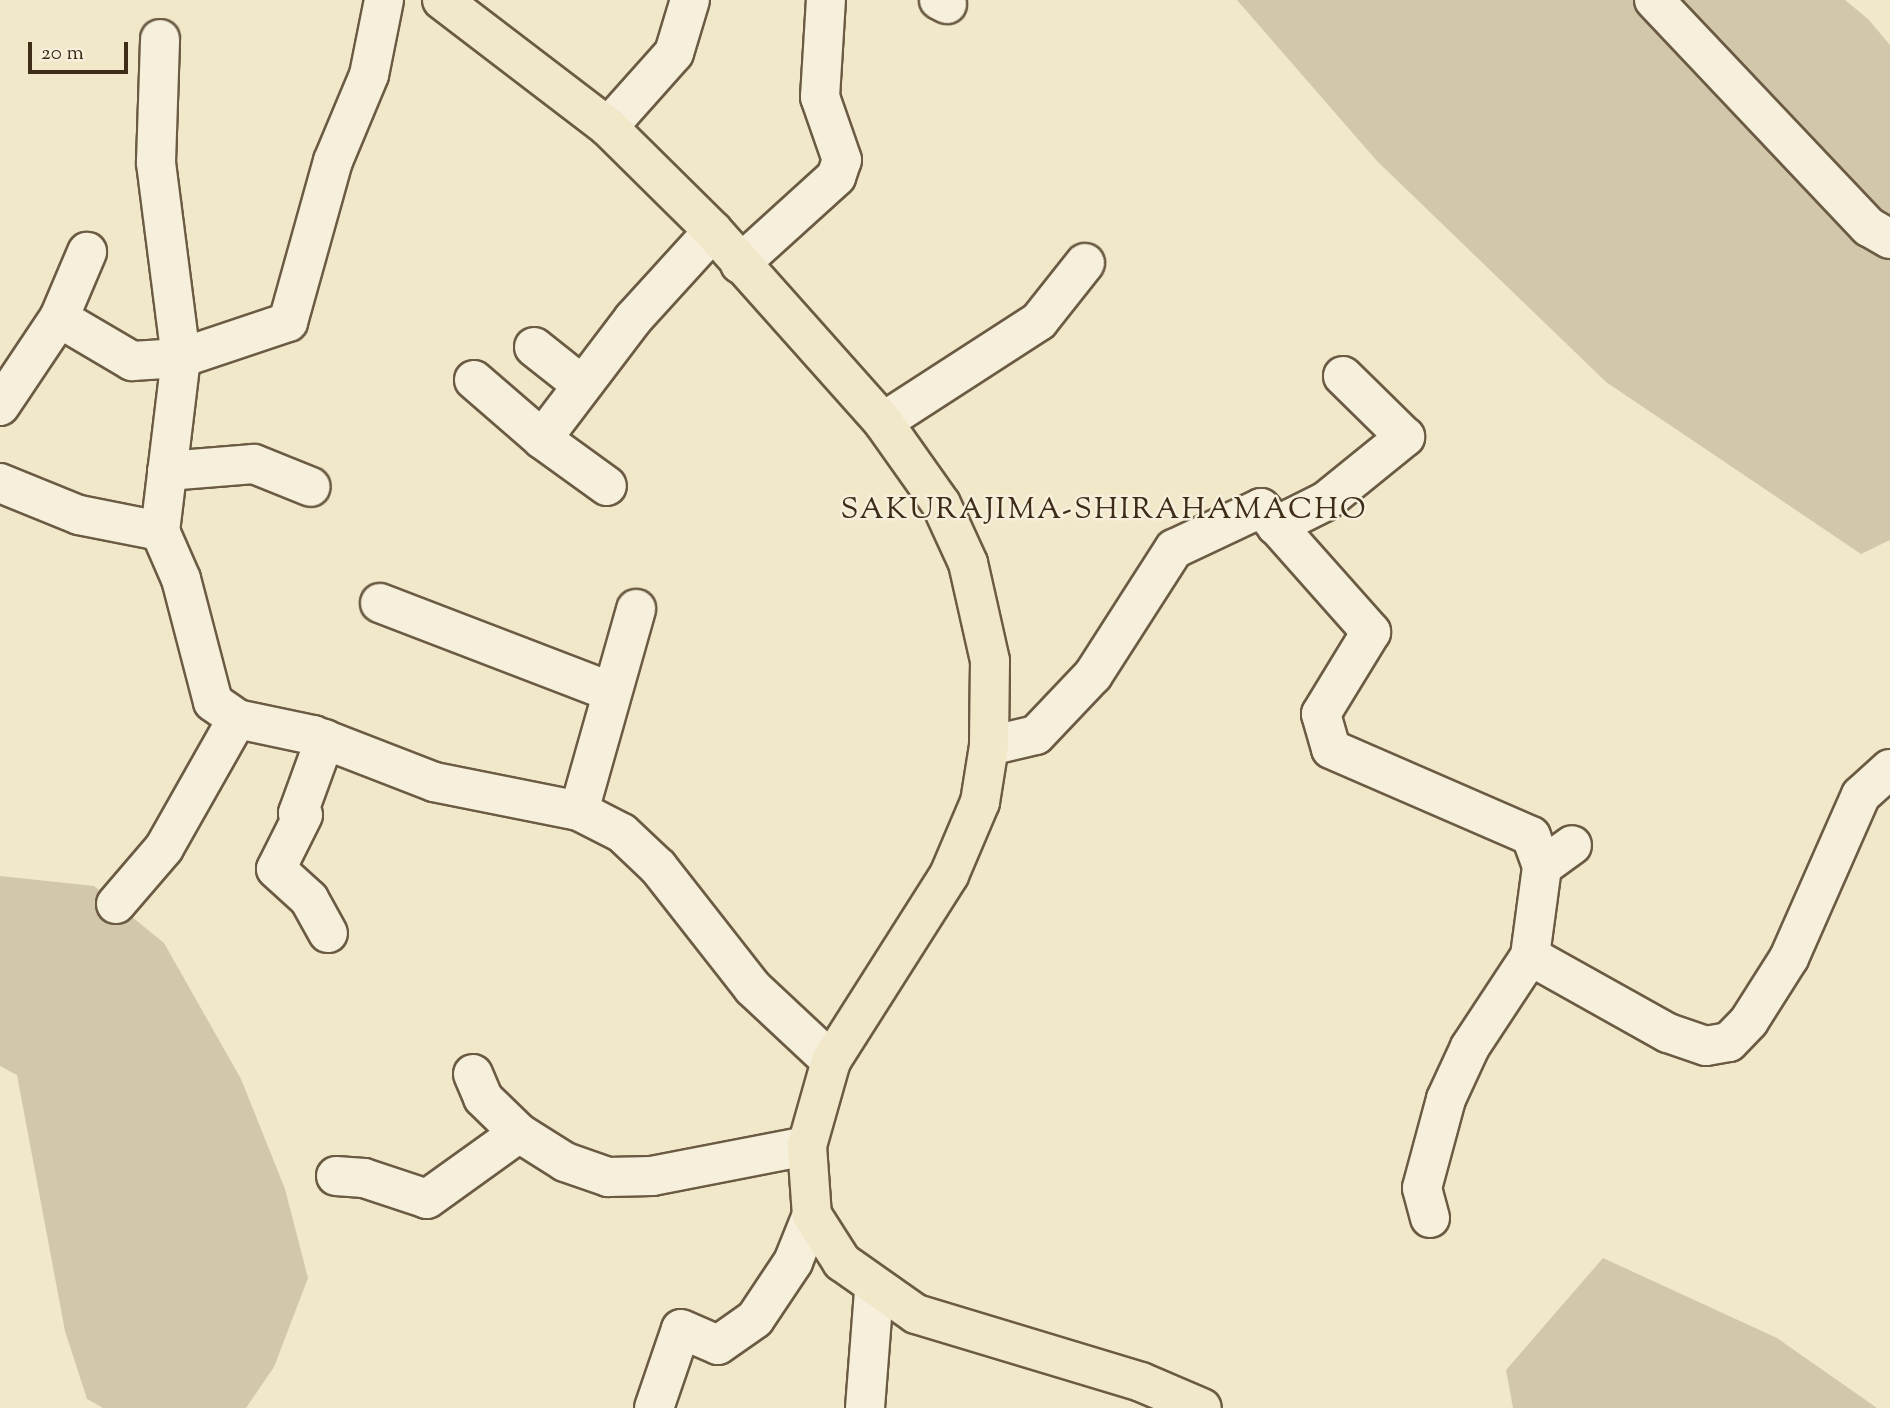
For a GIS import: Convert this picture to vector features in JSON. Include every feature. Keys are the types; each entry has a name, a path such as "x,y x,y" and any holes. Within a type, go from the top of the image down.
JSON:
{"main road":[{"path":"442,0 608,127 713,231 883,422 941,504 968,563 990,661 989,746 980,802 949,875 831,1061 807,1146 812,1214 842,1262 874,1291 963,1333 1188,1405"}],"street":[{"path":"59,318 132,360 181,358 288,323 334,161 369,75 384,0"},
{"path":"608,127 674,54 690,0"},
{"path":"740,264 836,177 842,160 820,97 826,0"},
{"path":"1654,0 1869,227 1890,239"},
{"path":"160,40 156,162 181,358 160,531 181,579 214,702 237,719 326,739 434,782 579,811 622,833 658,867 753,988 831,1061"},
{"path":"542,439 582,385 713,231"},
{"path":"1,400 59,318 88,252"},
{"path":"883,422 1039,321 1085,263"},
{"path":"534,347 582,385"},
{"path":"1276,526 1326,501 1405,437 1343,376"},
{"path":"474,380 542,439 607,486"},
{"path":"167,471 254,464 311,487"},
{"path":"0,483 79,515 160,531"},
{"path":"989,746 1036,736 1093,675 1174,549 1261,508 1371,632 1321,714 1331,750 1388,779 1518,827 1531,836 1542,867 1531,956 1470,1047 1446,1099 1422,1188 1430,1218"},
{"path":"380,603 612,692"},
{"path":"579,811 636,609"},
{"path":"116,904 164,848 237,719"},
{"path":"326,739 298,813 303,815 276,869 309,899 328,933"},
{"path":"1531,956 1668,1033 1706,1046 1729,1042 1789,958 1860,795 1890,769"},
{"path":"1542,867 1572,845"},
{"path":"473,1074 483,1098 519,1133 565,1162 608,1177 652,1176 807,1146"},
{"path":"336,1176 364,1178 427,1199 519,1133"},
{"path":"654,1408 681,1329 718,1345 755,1319 793,1262 812,1214"},
{"path":"865,1408 874,1291"}],"shaded area":[{"path":"1237,0 1845,0 1868,19 1890,45 1890,540 1861,554 1606,382 1377,161"},
{"path":"0,876 94,886 164,943 241,1079 285,1189 308,1278 274,1367 246,1408 103,1408 87,1399 65,1331 17,1075 0,1066"},
{"path":"1603,1258 1777,1338 1877,1408 1513,1408 1506,1370"}],"district":[{"name":"SAKURAJIMA-SHIRAHAMACHO","path":"1104,511"}]}
